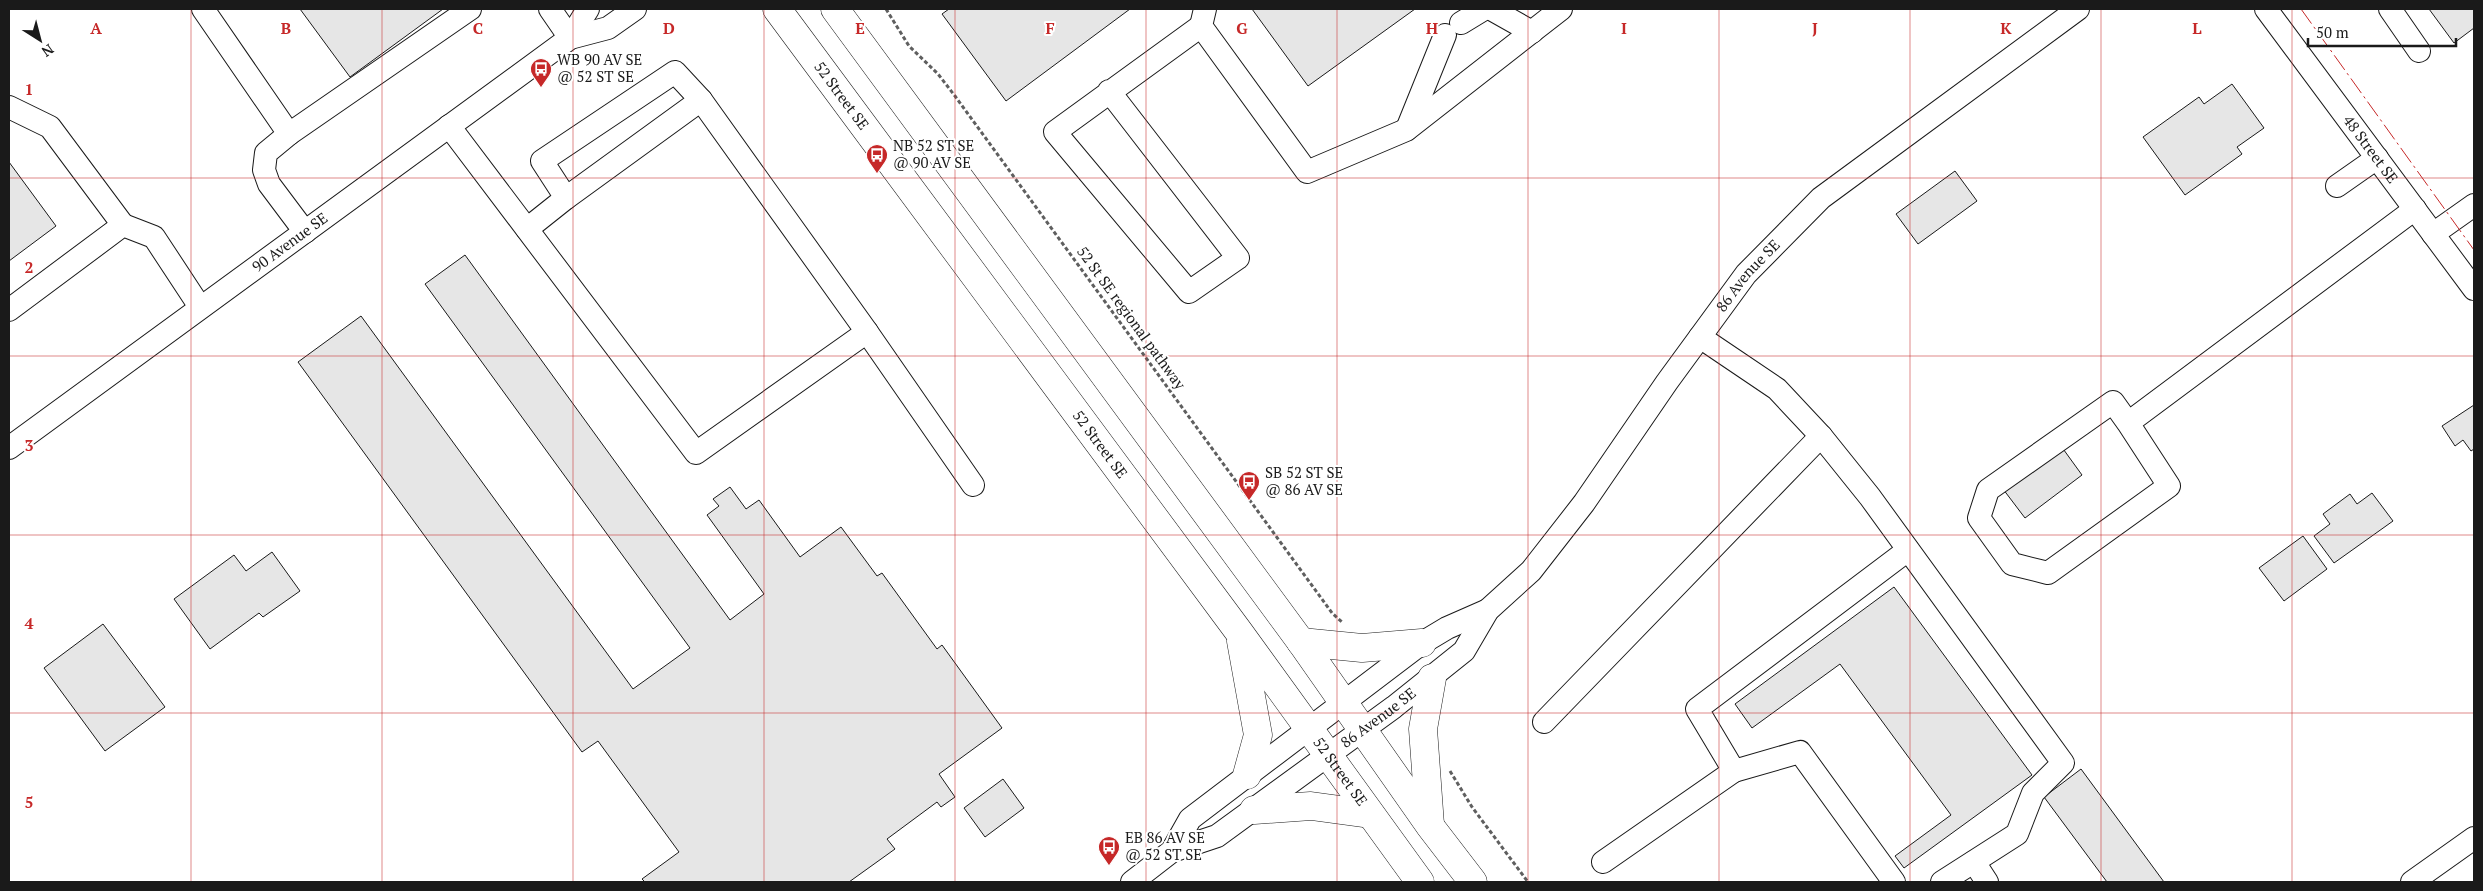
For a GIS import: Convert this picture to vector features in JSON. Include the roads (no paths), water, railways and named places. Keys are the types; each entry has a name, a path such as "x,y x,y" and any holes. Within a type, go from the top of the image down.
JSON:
{"main road":[{"name":"52 Street SE","path":"777,9 1239,632 1420,882"},
{"path":"840,14 1301,642 1430,826 1473,882"},
{"path":"1239,632 1258,735 1247,775"},
{"path":"1301,642 1362,648 1422,643"},
{"path":"1430,826 1422,729 1432,678"},
{"path":"1254,810 1311,806 1370,814"}],"street":[{"path":"203,9 289,134"},
{"path":"305,232 269,184 264,170 266,153 289,134 470,9"},
{"path":"550,9 570,38"},
{"name":"90 Avenue SE","path":"570,38 588,9"},
{"name":"90 Avenue SE","path":"10,444 305,232 570,38 608,28 635,9"},
{"path":"1406,130 1453,29 1484,9"},
{"path":"1491,9 1532,32"},
{"path":"1110,91 1238,258 1189,292 1055,132 1203,17 1307,172 1406,130 1561,9"},
{"name":"86 Avenue SE","path":"1132,882 1172,851 1217,836 1432,678 1464,652 1488,610 1531,571 1584,503 1746,274 1821,198 2078,9"},
{"name":"48 Street SE","path":"2266,9 2474,289"},
{"path":"2390,9 2419,51"},
{"path":"566,198 542,161 675,72 701,100 973,484"},
{"path":"527,229 566,198 701,100"},
{"path":"9,107 50,127 122,225 154,237 200,307"},
{"path":"449,126 696,453 867,332"},
{"path":"2337,186 2377,158"},
{"path":"2433,234 2474,205"},
{"path":"2128,424 2415,209"},
{"path":"9,310 122,225"},
{"path":"1700,337 1777,389 1822,436 1908,550 2063,763 2033,792 2018,834 1942,882"},
{"path":"2113,402 2128,424 2170,486 2048,572 2012,564 1979,518 1988,490 2113,402"},
{"path":"1544,722 1822,436"},
{"path":"1734,771 1697,709 1908,550"},
{"name":"86 Avenue SE","path":"1172,851 1190,819 1247,775 1422,643 1446,628 1488,610"},
{"path":"1603,862 1734,771 1800,752 1894,882"},
{"path":"2412,882 2474,838"},
{"path":"1974,862 1987,882"}],"place":[{"name":"WB 90 AV SE @ 52 ST SE","path":"541,88"},
{"name":"NB 52 ST SE @ 90 AV SE","path":"877,174"},
{"name":"SB 52 ST SE @ 86 AV SE","path":"1249,501"},
{"name":"EB 86 AV SE @ 52 ST SE","path":"1109,866"}]}
